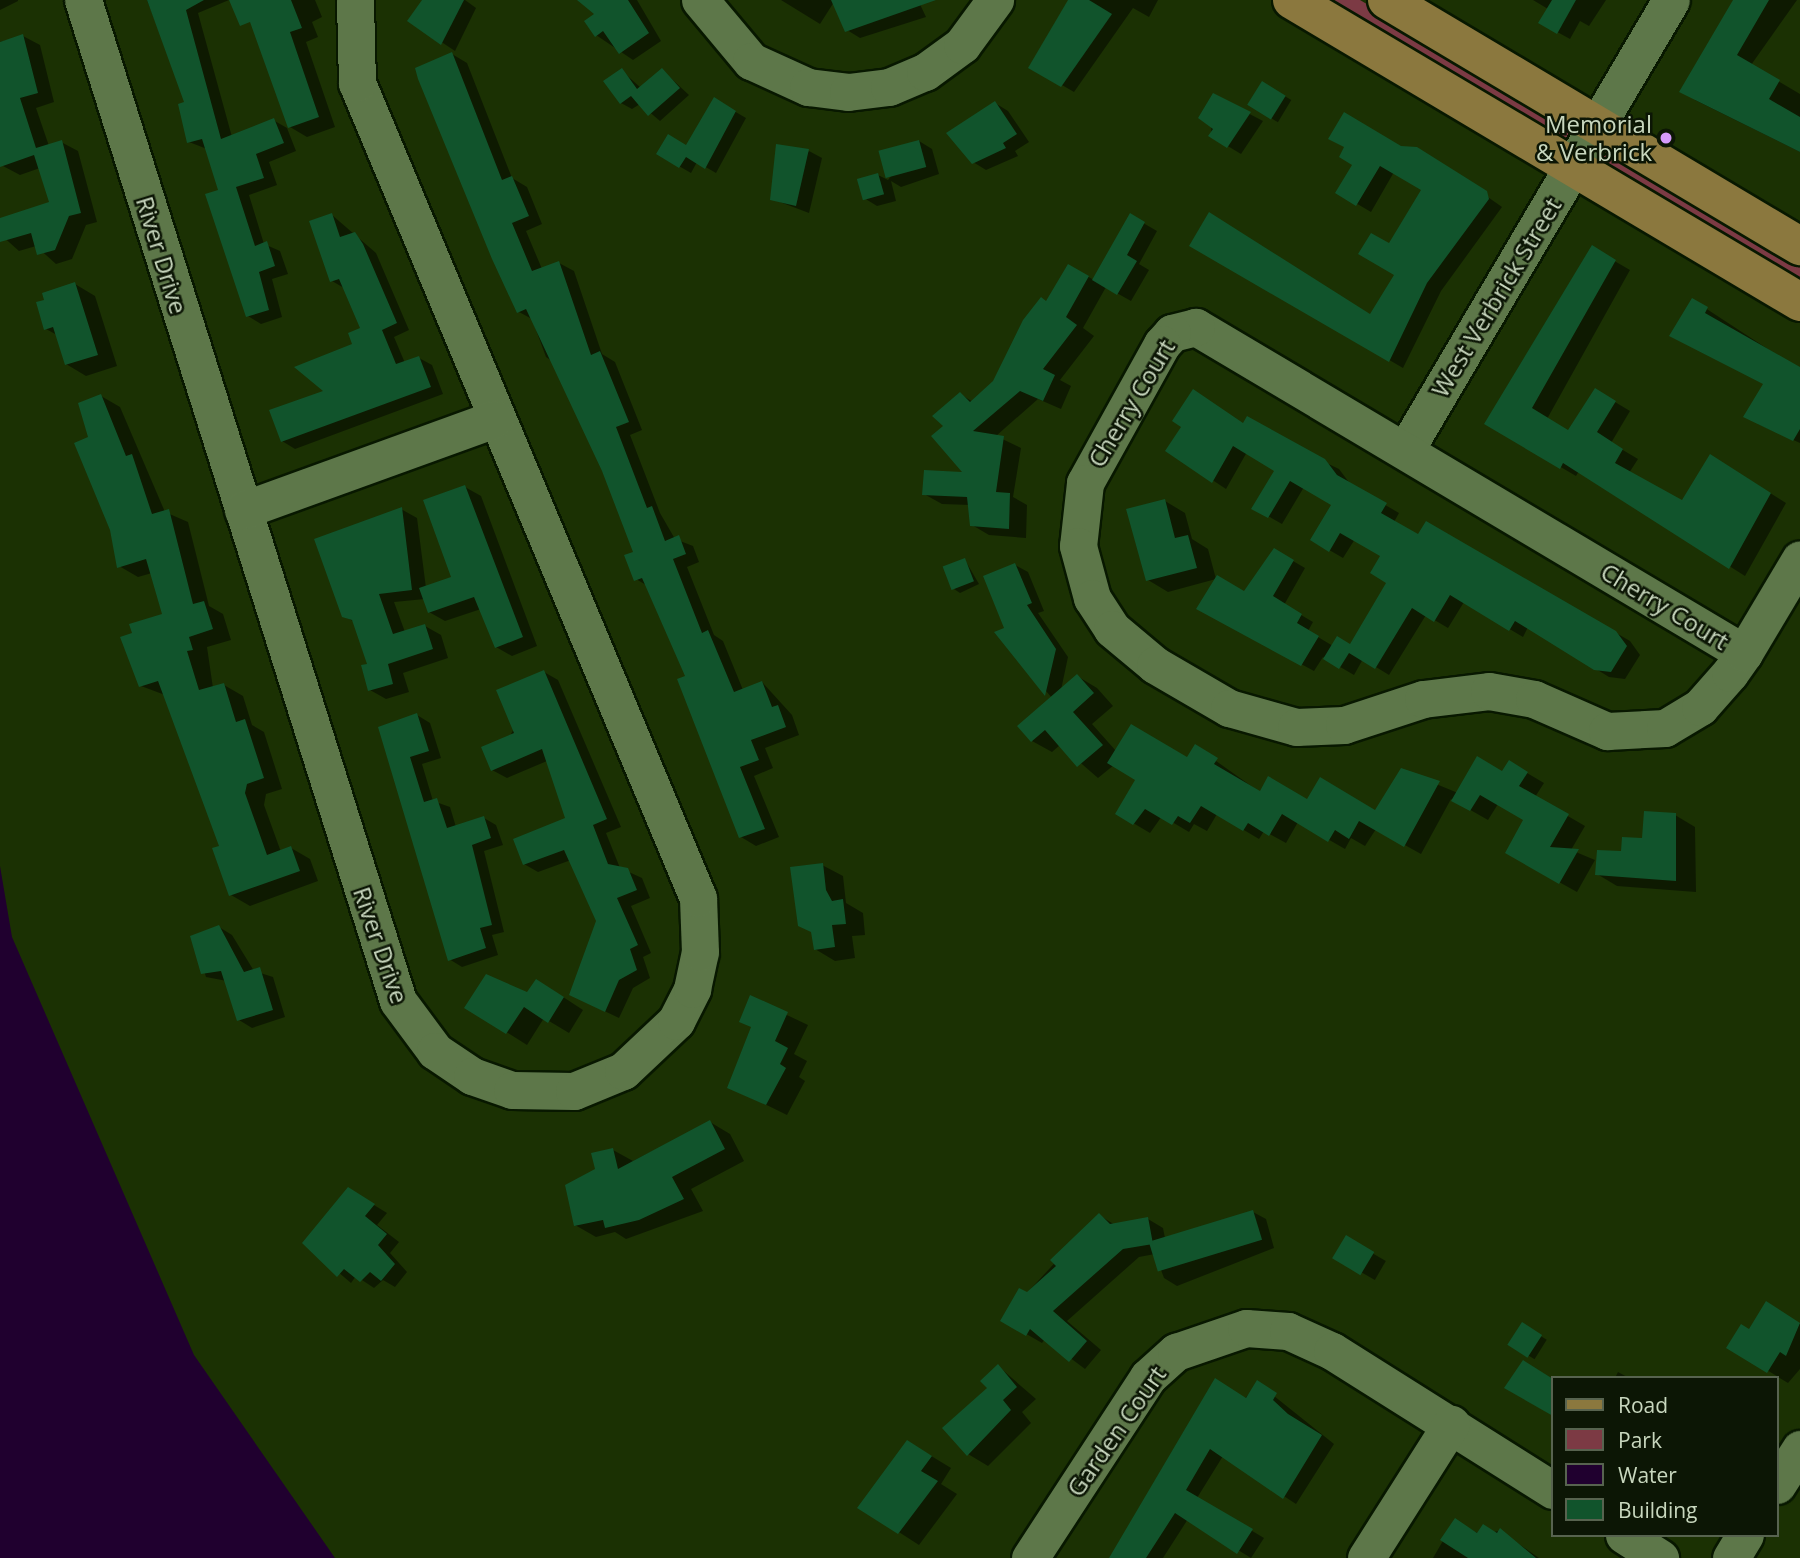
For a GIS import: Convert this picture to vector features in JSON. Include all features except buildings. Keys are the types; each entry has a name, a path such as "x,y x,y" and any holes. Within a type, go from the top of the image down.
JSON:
{"main road":[{"path":"1292,0 1800,302"},
{"path":"1387,0 1800,246"}],"street":[{"name":"River Drive","path":"83,0 407,1020 435,1051 491,1084 552,1093 594,1084 637,1061 676,1021 692,989 702,918 691,874 495,419 357,83 355,0"},
{"path":"700,0 751,61 808,87 848,92 888,87 925,72 962,45 995,0"},
{"name":"West Verbrick Street","path":"1406,449 1671,0"},
{"name":"Cherry Court","path":"1744,653 1208,332 1172,333 1084,483 1078,546 1092,598 1112,629 1155,665 1251,718 1296,727 1345,725 1434,696 1489,691 1534,699 1607,731 1646,732 1700,707 1744,653 1800,559"},
{"path":"243,510 495,419"},
{"name":"Garden Court","path":"1030,1558 1148,1377 1176,1352 1216,1334 1275,1329 1304,1336 1451,1424 1552,1489"},
{"path":"1366,1558 1451,1424"},
{"path":"1779,1482 1800,1449"},
{"path":"1627,1537 1660,1558"},
{"path":"1731,1558 1744,1537"}],"green space":[{"path":"1320,0 1360,0 1566,122 1571,137 1565,142"},
{"path":"1608,149 1800,260 1800,286 1600,162"}],"water":[{"path":"0,866 12,937 194,1355 335,1558 0,1558"}],"place":[{"name":"Memorial & Verbrick","path":"1666,138"}]}
